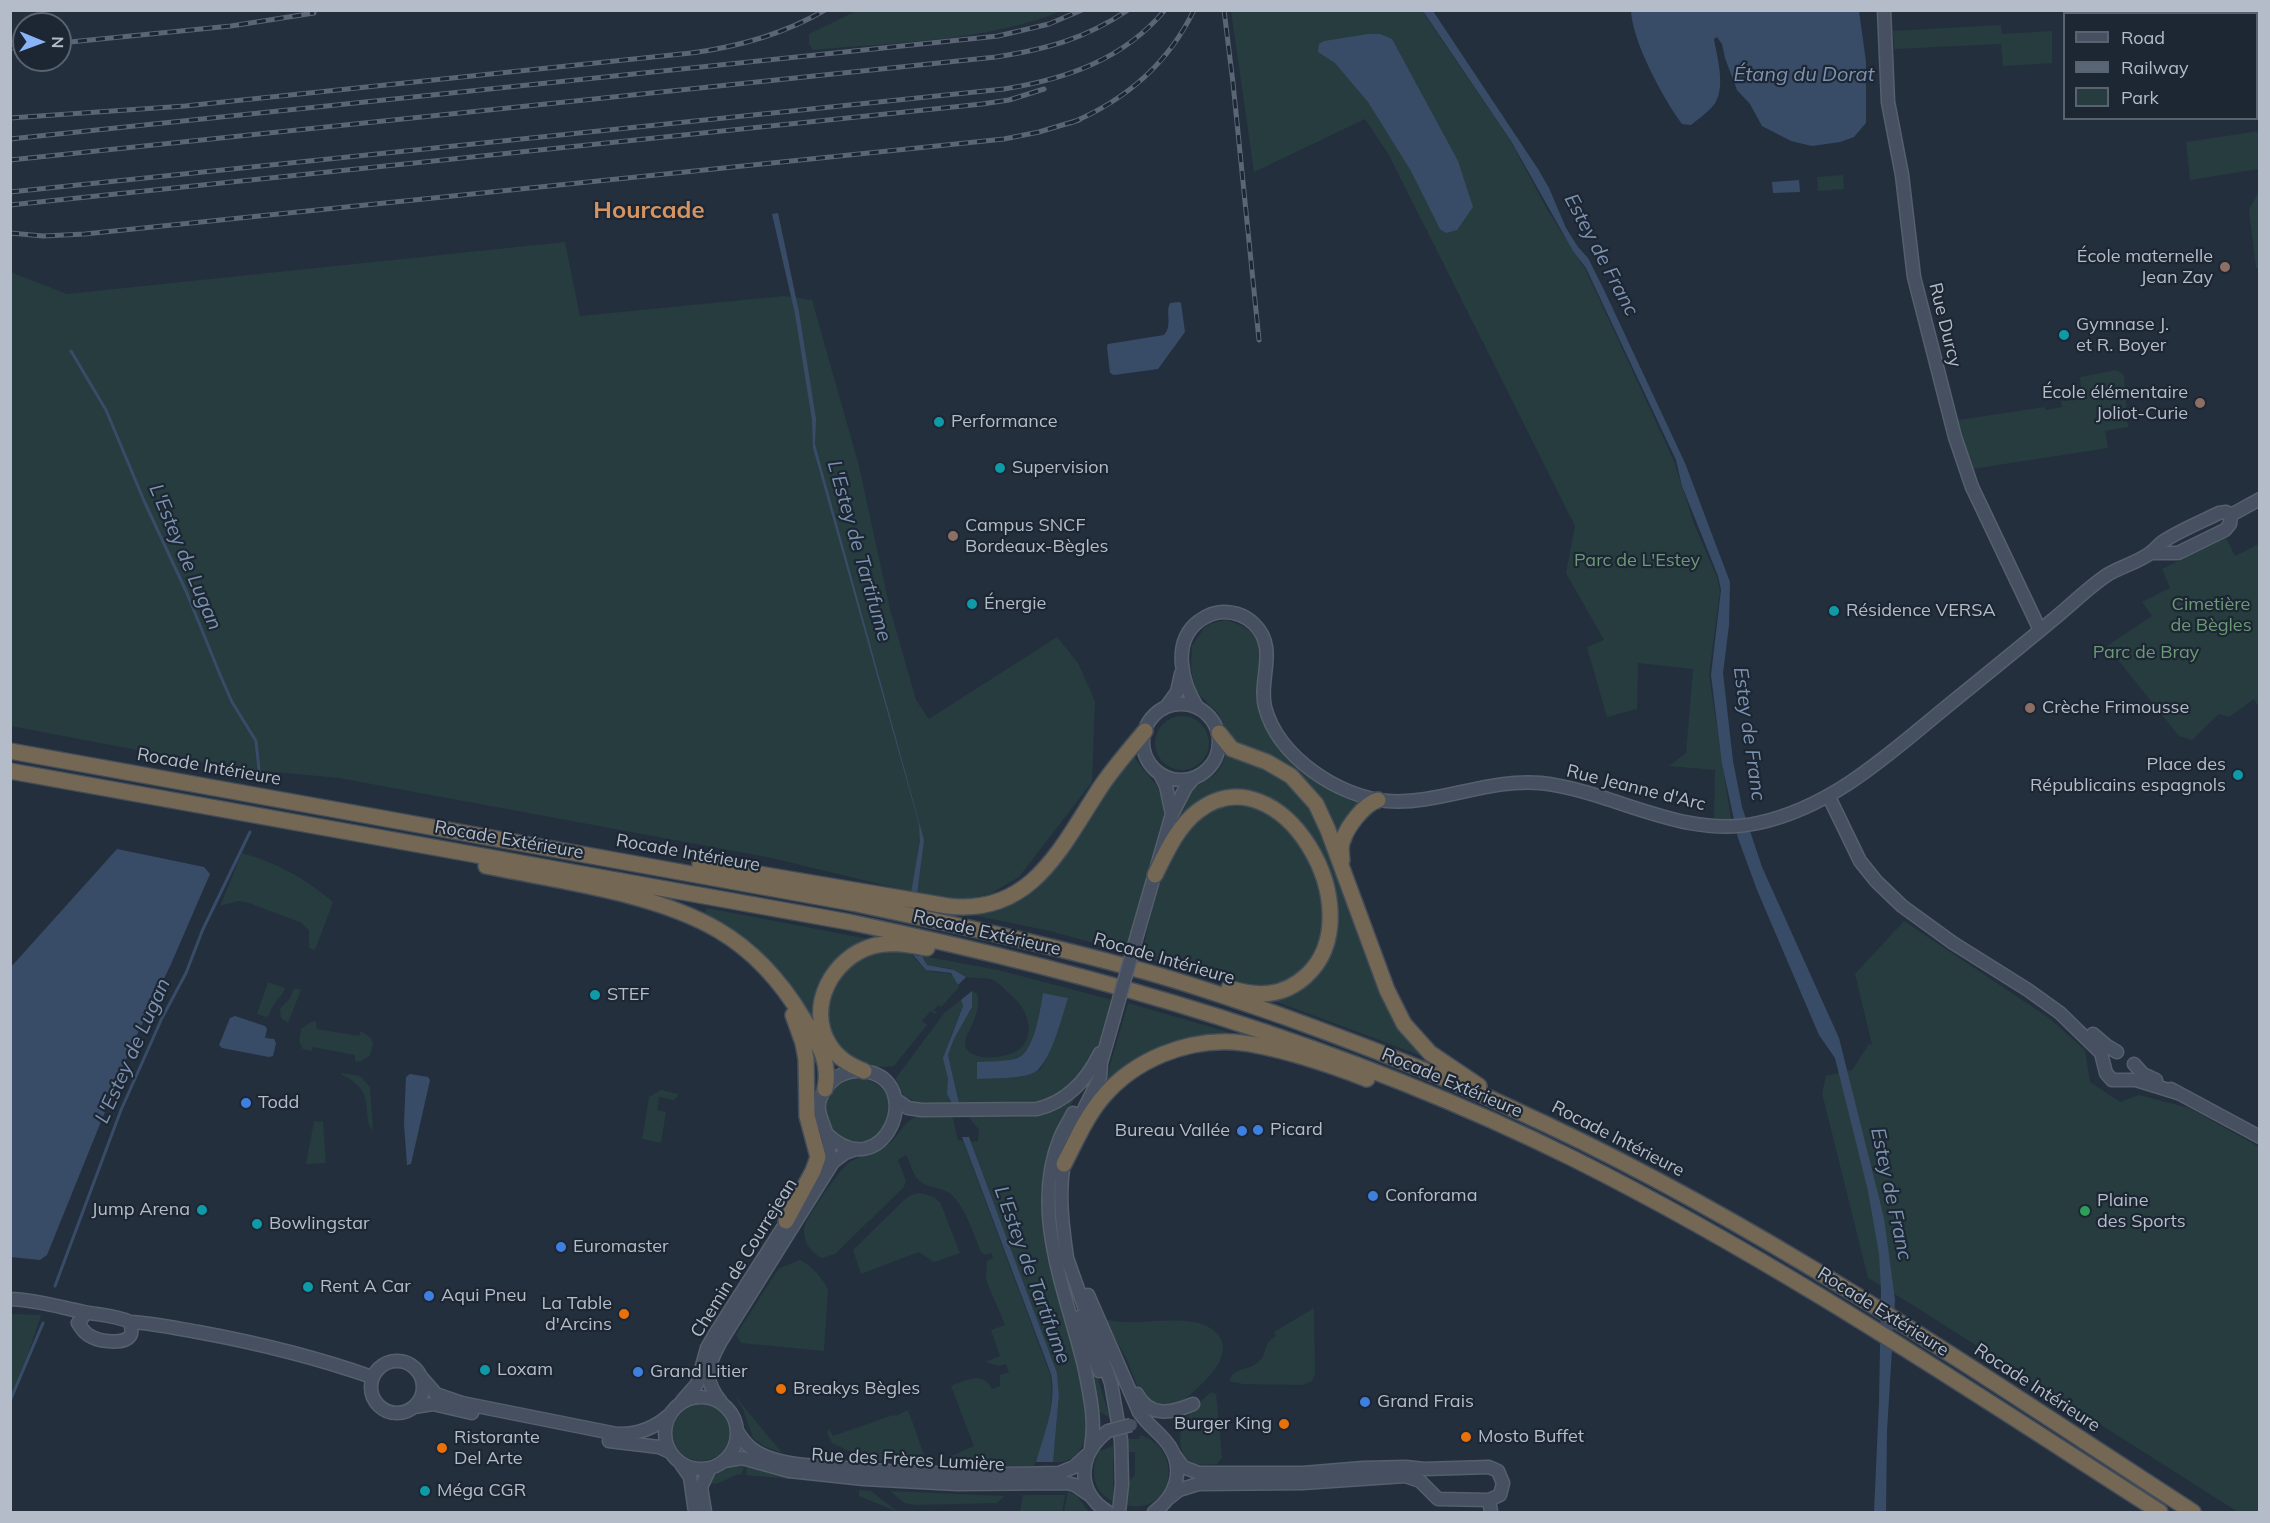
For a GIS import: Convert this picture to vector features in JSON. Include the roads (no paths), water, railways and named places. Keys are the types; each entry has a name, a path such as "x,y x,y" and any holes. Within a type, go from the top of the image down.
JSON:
{"highway":[{"path":"546,847 691,863 948,906 975,908 990,905 1020,892 1037,878 1057,853 1108,776 1145,731"},
{"path":"1219,733 1232,749 1280,768 1303,788 1321,813 1387,990 1404,1024 1430,1053 1514,1109"},
{"name":"Rocade Intérieure","path":"10,751 852,903 982,930 1138,969 1244,1003 1363,1045 1514,1109 1612,1156 1683,1194 1780,1248 1870,1303 2193,1512"},
{"name":"Rocade Extérieure","path":"10,771 739,902 958,945 1097,980 1240,1022 1357,1064 1508,1128 1678,1213 1868,1325 2160,1512"},
{"path":"982,930 1073,943 1258,995 1281,991 1299,983 1315,969 1324,954 1329,936 1331,914 1327,887 1319,864 1306,841 1291,821 1274,807 1257,801 1237,798 1209,804 1198,811 1178,833 1155,875"},
{"path":"1343,872 1342,840 1369,804 1378,800"},
{"path":"377,836 417,852 590,888 672,909 719,931 738,943 782,985 821,1047 827,1069 825,1089"},
{"path":"864,1071 835,1053 823,1034 820,1017 828,982 838,966 850,956 874,945 902,944 934,950 1160,1005 1190,1006"},
{"path":"769,973 792,1014 803,1043 806,1059 807,1116 818,1150 813,1172 786,1221"},
{"path":"1064,1164 1087,1120 1105,1094 1116,1083 1130,1072 1162,1054 1215,1042 1235,1042 1277,1051 1353,1074 1431,1104 1508,1128"}],"main road":[{"name":"Rue Durcy","path":"1884,10 1887,94 1902,175 1914,277 1963,464 2040,630"},
{"name":"Rue Jeanne d'Arc","path":"1166,707 1177,692 1186,636 1202,619 1213,613 1225,612 1248,619 1264,638 1268,660 1263,698 1269,718 1282,740 1294,755 1317,774 1352,793 1378,800 1408,801 1491,785 1536,783 1579,790 1682,821 1734,826 1750,825 1781,817 1829,797 1893,751 2106,576 2150,553 2168,538 2219,513 2231,514 2259,499"},
{"name":"Rue Jeanne d'Arc","path":"2150,553 2178,553 2225,530 2230,524 2231,514"},
{"name":"Rue Jeanne d'Arc","path":"1182,667 1188,691 1197,707"},
{"path":"1176,704 1197,707 1207,714 1219,733 1220,745 1217,756 1212,766 1204,774 1182,781 1170,779 1151,766 1145,755 1143,743 1145,731 1151,718 1166,707 1176,704"},
{"path":"1160,774 1166,786 1172,814"},
{"path":"1100,1507 1084,1477 1093,1436 1090,1396 1072,1318 1054,1260 1059,1238 1064,1164 1069,1141 1100,1077 1101,1063 1172,814 1193,779"},
{"path":"1829,797 1864,868 1890,896 1953,943 2049,1004 2100,1053 2108,1077 2116,1081 2140,1081 2178,1093"},
{"path":"1928,924 1956,937 2045,994 2107,1047 2129,1056 2143,1074 2259,1137"},
{"path":"895,1099 908,1108 922,1110 1037,1109 1054,1105 1077,1086 1091,1068 1113,1021"},
{"path":"2104,1064 2109,1055 2117,1052"},
{"path":"1101,1063 1060,1137 1054,1158 1049,1196 1049,1218 1139,1412 1170,1446 1183,1467 1199,1473 1303,1473 1363,1468 1489,1467 1495,1468 1502,1477 1500,1495 1490,1506 1444,1501 1432,1496 1430,1476 1439,1469"},
{"path":"2126,1080 2132,1074 2134,1064"},
{"path":"864,1071 886,1083 895,1099 897,1111 888,1134 874,1145 856,1149 835,1142 826,1133 821,1123 820,1100 832,1080 842,1074 864,1071"},
{"name":"Chemin de Courrejean","path":"682,1401 697,1383 707,1348 715,1334 826,1162 829,1144 826,1133"},
{"name":"Chemin de Courrejean","path":"721,1402 711,1389 708,1378 710,1365 721,1341 833,1162 845,1153 856,1149"},
{"path":"1059,1238 1111,1383 1118,1416 1121,1451 1119,1512"},
{"path":"10,1299 59,1305 82,1318 114,1317 130,1322 153,1323 255,1342 316,1358 372,1377"},
{"path":"82,1318 83,1330 93,1338 118,1341 149,1329 165,1326"},
{"path":"130,1322 130,1337"},
{"path":"1107,1340 1124,1363 1138,1396 1147,1407 1164,1413 1180,1410 1192,1404"},
{"path":"681,1463 700,1469 710,1468 724,1461 732,1450 737,1431 735,1420 721,1402 702,1396 682,1401 657,1425 639,1433 617,1434 504,1413 460,1402 436,1394 412,1366 398,1361 382,1365 372,1377 372,1395 379,1407 392,1413 433,1404 580,1436 659,1447 670,1452 690,1477 695,1512"},
{"path":"414,1407 423,1394 422,1378"},
{"path":"668,1416 664,1434 670,1452"},
{"name":"Rue des Frères Lumière","path":"737,1431 748,1446 767,1457 798,1464 930,1473 1059,1473 1074,1467 1108,1431 1131,1425 1154,1431"},
{"path":"1169,1498 1177,1478 1175,1456"},
{"name":"Rue des Frères Lumière","path":"724,1461 742,1458 776,1469 798,1473 864,1479 957,1484 1067,1483 1075,1485 1100,1507"},
{"path":"705,1512 701,1487 710,1468"},
{"path":"1154,1512 1179,1491 1198,1484 1303,1483 1373,1477 1410,1477 1420,1481 1430,1490"}],"water":[{"path":"1423,11 1433,11 1538,169 1566,228 1588,258 1685,463 1730,582 1729,625 1723,673 1733,761 1742,807 1762,867 1839,1038 1884,1218 1895,1300 1887,1431 1886,1512 1874,1512 1881,1290 1879,1254 1868,1191 1835,1058 1819,1035 1757,890 1738,838 1722,764 1711,675 1721,590 1718,576 1682,486 1676,460 1586,268 1573,251 1511,141"},
{"name":"Étang du Dorat","path":"1631,11 1859,11 1866,62 1866,123 1854,137 1840,142 1812,146 1791,141 1762,126 1750,104 1737,90 1722,44 1717,37 1714,39 1720,82 1717,99 1711,109 1691,125 1682,124 1650,70 1637,38"},
{"path":"1380,34 1392,39 1458,161 1473,207 1457,230 1446,233 1440,229 1411,171 1368,102 1335,63 1318,52 1319,44 1324,41"},
{"path":"1799,180 1800,192 1773,193 1772,182"},
{"path":"778,213 799,312 816,419 815,444 924,840 917,894 911,893 920,841 919,824 813,448 812,420 795,314 772,214"},
{"path":"1179,302 1185,332 1158,369 1114,375 1110,373 1108,344 1164,335 1169,323 1170,303"},
{"path":"117,849 204,867 210,874 171,964 132,1045 47,1255 40,1260 11,1257 11,967"},
{"path":"913,955 922,956 927,965 954,970 966,977 958,985 951,973 926,970"},
{"path":"972,991 972,1007 948,1055 959,1103 952,1103 947,1094 948,1079 943,1058 963,1006 961,1000"},
{"path":"1043,993 1068,998 1055,1040 1039,1069 1021,1076 977,1079 977,1062 1001,1061 1022,1056 1035,1031"},
{"path":"235,1016 265,1026 267,1029 265,1038 274,1039 276,1043 273,1056 222,1048 219,1045 230,1018"},
{"path":"410,1074 428,1077 430,1080 411,1164 407,1165 404,1124 406,1077"},
{"path":"962,1137 969,1137 1057,1373 1059,1395 1053,1462 1036,1462 1051,1408 1051,1374"}],"waterway":[{"name":"L'Estey de Lugan","path":"71,351 106,410 232,702 256,741 260,779"},
{"name":"L'Estey de Lugan","path":"55,1286 121,1110 162,1018 186,973 203,929 250,832"},
{"name":"L'Estey de Lugan","path":"10,1401 43,1323"}],"railway":[{"path":"10,118 185,106 691,53 726,47 777,33 825,10"},
{"path":"10,139 998,36 1049,24 1082,10"},
{"path":"10,160 996,57 1049,46 1081,36 1128,10"},
{"path":"10,192 1004,89 1027,85 1092,65 1131,42 1165,10"},
{"path":"1071,123 1110,103 1143,78 1172,47 1194,10"},
{"path":"1224,10 1259,340"},
{"path":"72,42 231,26 314,13"},
{"path":"10,205 982,104 1009,100 1044,89"},
{"path":"10,233 43,236 85,234 1004,139 1039,132 1079,120"}],"place":[{"name":"École maternelle Jean Zay","path":"2225,267"},
{"name":"Gymnase J. et R. Boyer","path":"2064,335"},
{"name":"École élémentaire Joliot-Curie","path":"2200,403"},
{"name":"Performance","path":"939,422"},
{"name":"Supervision","path":"1000,468"},
{"name":"Campus SNCF Bordeaux-Bègles","path":"953,536"},
{"name":"Énergie","path":"972,604"},
{"name":"Résidence VERSA","path":"1834,611"},
{"name":"Crèche Frimousse","path":"2030,708"},
{"name":"Place des Républicains espagnols","path":"2238,775"},
{"name":"STEF","path":"595,995"},
{"name":"Todd","path":"246,1103"},
{"name":"Picard","path":"1258,1130"},
{"name":"Bureau Vallée","path":"1242,1131"},
{"name":"Conforama","path":"1373,1196"},
{"name":"Jump Arena","path":"202,1210"},
{"name":"Plaine des Sports","path":"2085,1211"},
{"name":"Bowlingstar","path":"257,1224"},
{"name":"Euromaster","path":"561,1247"},
{"name":"Rent A Car","path":"308,1287"},
{"name":"Aqui Pneu","path":"429,1296"},
{"name":"La Table d'Arcins","path":"624,1314"},
{"name":"Loxam","path":"485,1370"},
{"name":"Grand Litier","path":"638,1372"},
{"name":"Breakys Bègles","path":"781,1389"},
{"name":"Grand Frais","path":"1365,1402"},
{"name":"Burger King","path":"1284,1424"},
{"name":"Mosto Buffet","path":"1466,1437"},
{"name":"Ristorante Del Arte","path":"442,1448"},
{"name":"Méga CGR","path":"425,1491"}],"district":[{"name":"Hourcade","path":"649,211"}],"water label":[{"name":"Estey de Franc","path":"1601,255"},
{"name":"L'Estey de Tartifume","path":"859,551"},
{"name":"Estey de Franc","path":"1749,734"},
{"name":"Estey de Franc","path":"1891,1194"},
{"name":"L'Estey de Tartifume","path":"1032,1275"}],"park label":[{"name":"Parc de L'Estey","path":"1637,561"},
{"name":"Cimetière de Bègles","path":"2211,615"},
{"name":"Parc de Bray","path":"2146,653"}]}
